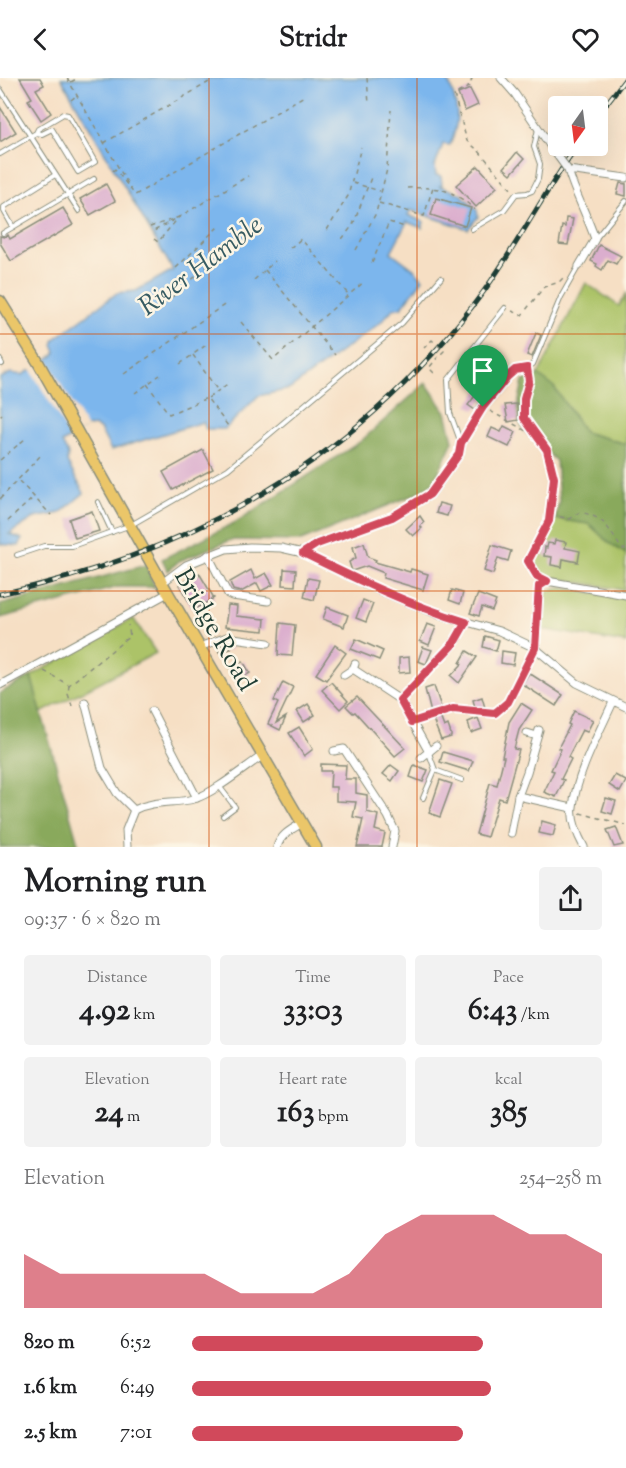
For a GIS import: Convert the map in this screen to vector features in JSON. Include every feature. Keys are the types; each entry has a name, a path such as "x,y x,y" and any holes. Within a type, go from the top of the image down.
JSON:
{"main road":[{"name":"Bridge Road","path":"0,301 38,362 162,583 316,847"}],"street":[{"path":"501,78 515,94 568,170 574,191 595,239 579,266"},
{"path":"568,170 626,178"},
{"path":"303,553 317,544 392,517 430,494 459,454 461,443 484,405"},
{"path":"162,583 186,565 226,549 281,548 303,553 369,586 435,613 499,631 535,648 577,683 626,707"},
{"path":"208,555 228,594 268,601"},
{"path":"535,648 539,586 547,581 626,594"},
{"path":"0,685 168,593"},
{"path":"400,700 454,643 466,622"},
{"path":"199,647 227,637 269,644"},
{"path":"344,675 354,667 400,700 429,752"},
{"path":"85,702 102,768 117,793 134,810"},
{"path":"584,847 579,837 573,810 581,776 613,702"},
{"path":"152,711 197,798"},
{"path":"511,833 518,824 518,796 538,733 527,733"},
{"path":"421,758 436,746"},
{"path":"334,751 344,749 390,813 395,831 392,847"},
{"path":"127,847 126,830 134,810 145,804 179,802 197,798 262,756"},
{"path":"518,796 573,810"},
{"path":"277,847 284,834 302,823"}],"lane":[{"path":"0,89 79,212"},
{"path":"0,154 65,114 68,115 95,162 78,172 52,129 42,134 36,133"},
{"path":"472,229 494,214 500,213 516,194 527,194 532,191 538,179 540,164 534,147 538,128"},
{"path":"13,226 3,212 4,207 55,175"},
{"path":"3,233 94,179"},
{"path":"595,239 626,201"},
{"path":"515,370 527,368 533,364 561,297 579,266"},
{"path":"17,555 44,546 72,546 131,525 228,469 402,323 441,278"},
{"path":"461,443 450,413 448,380 505,308"},
{"path":"98,502 112,532"},
{"path":"423,798 435,770 429,752"},
{"path":"435,770 462,780"},
{"path":"219,785 235,807 223,816"}],"path":[{"path":"67,78 76,97 71,100"},
{"path":"69,83 78,78"},
{"path":"104,143 216,78"},
{"path":"367,78 369,104"},
{"path":"472,78 470,86 454,95 467,141 479,151 503,182 516,194"},
{"path":"69,83 135,195"},
{"path":"135,195 306,95"},
{"path":"356,250 376,213 387,169 391,110"},
{"path":"327,230 348,196 361,147"},
{"path":"113,171 115,170 135,195"},
{"path":"342,239 353,225 369,188 372,175"},
{"path":"152,232 248,176"},
{"path":"351,183 381,191"},
{"path":"407,188 433,188 454,193 475,210"},
{"path":"378,202 424,216 433,188"},
{"path":"150,227 179,217"},
{"path":"154,239 158,242 179,217"},
{"path":"372,263 389,222 405,227"},
{"path":"176,268 218,227"},
{"path":"290,248 301,239 348,295"},
{"path":"165,303 233,244"},
{"path":"254,280 275,261"},
{"path":"265,270 335,355"},
{"path":"505,308 522,315 544,287 559,282 570,272"},
{"path":"241,322 273,360 365,281"},
{"path":"124,374 226,303"},
{"path":"424,348 432,340 444,351 429,368 434,373"},
{"path":"180,364 206,345"},
{"path":"193,355 218,391"},
{"path":"527,368 529,381 524,399 524,418 547,450 554,478 549,521 528,561 537,576 547,581"},
{"path":"515,370 484,405 540,438"},
{"path":"135,393 160,375"},
{"path":"147,384 169,414 207,398 229,383"},
{"path":"207,398 228,426"},
{"path":"0,460 25,439"},
{"path":"0,499 41,455"},
{"path":"18,480 51,516"},
{"path":"8,521 34,497"},
{"path":"550,514 570,519 580,512 595,516 607,526 622,549 626,549"},
{"path":"72,706 68,694 69,685 130,636 128,615"},
{"path":"412,722 453,709 495,713 508,702 535,648"},
{"path":"35,666 69,685"},
{"path":"573,810 626,825"}],"green space":[{"path":"586,283 619,306 626,294 626,444 584,432 568,407 538,375"},
{"path":"538,375 554,387 584,432 626,444 626,554 608,542 589,524 555,519 559,501 556,461 523,429 516,415 523,381"},
{"path":"426,383 446,412 453,441 434,482 416,494 301,541 231,540 179,561 168,571 162,559 236,522 360,442"},
{"path":"555,519 589,524 608,542 626,554 624,590 542,576 533,558"},
{"path":"146,565 155,587 118,587 0,618 0,605"},
{"path":"561,588 626,598 626,643 541,629 546,591"},
{"path":"133,618 156,653 41,713 31,676"},
{"path":"31,676 79,847 0,847 0,693"}],"water":[{"name":"River Hamble","path":"61,78 447,78 456,104 457,119 450,145 443,144 435,166 436,175 441,176 442,185 440,186 461,194 477,210 478,217 468,229 410,210 408,215 424,222 422,228 407,222 391,252 423,279 402,307 393,309 380,323 290,389 258,396 225,429 206,429 203,422 111,450 100,429 88,426 62,443 68,454 67,462 84,493 60,513 34,518 9,534 22,539 19,546 0,544 0,378 11,373 22,375 53,356 56,352 53,345 55,339 117,293 136,291 173,270"}],"pier":[{"path":"46,358 87,428 70,437 29,367"}],"building":[{"path":"20,78 40,78 44,85 36,89 51,113 41,120 28,100 32,98"},
{"path":"470,89 478,105 465,111 458,94"},
{"path":"0,107 16,132 0,142"},
{"path":"517,152 524,159 511,174 504,168"},
{"path":"478,166 497,187 476,207 456,185"},
{"path":"620,183 626,184 626,196 617,194"},
{"path":"106,184 115,201 90,215 80,199"},
{"path":"436,198 471,208 465,226 431,215"},
{"path":"63,208 73,225 11,261 0,243 0,236 8,235 10,239"},
{"path":"566,218 573,219 568,245 559,244"},
{"path":"599,245 621,256 616,264 608,260 602,270 591,261"},
{"path":"536,333 541,335 532,357 527,355"},
{"path":"487,374 497,380 475,410 468,405 481,388 479,386"},
{"path":"517,404 519,420 508,422 505,405"},
{"path":"504,426 516,432 509,447 488,437 492,428 501,432"},
{"path":"203,450 213,469 173,490 163,472"},
{"path":"439,503 450,506 447,516 436,513"},
{"path":"92,511 99,531 75,538 69,519"},
{"path":"420,516 424,522 420,526 422,528 413,536 406,529"},
{"path":"555,540 566,542 565,548 580,551 578,562 563,559 562,567 551,565 552,557 544,556 545,547 547,548 548,543 554,544"},
{"path":"364,543 368,557 376,560 375,562 410,572 411,569 428,574 423,590 383,578 384,573 367,566 352,571 349,562 356,558 353,547"},
{"path":"492,545 511,551 508,561 498,558 493,574 484,571"},
{"path":"284,569 296,570 295,586 283,585"},
{"path":"251,570 255,579 266,573 273,585 261,591 257,583 241,592 233,590 230,582"},
{"path":"199,573 214,598 194,610 179,585"},
{"path":"308,578 319,580 314,600 304,597"},
{"path":"452,590 463,593 460,604 449,600"},
{"path":"478,594 496,601 492,611 482,607 479,616 470,613"},
{"path":"363,600 373,604 366,622 356,618"},
{"path":"228,605 237,606 236,616 265,619 264,631 225,627"},
{"path":"327,607 348,615 344,627 323,619"},
{"path":"280,623 295,625 292,656 278,655"},
{"path":"427,624 436,627 429,645 420,641"},
{"path":"485,636 499,640 496,651 483,647"},
{"path":"356,639 383,651 379,660 351,649"},
{"path":"228,643 231,649 219,652 218,646"},
{"path":"335,645 346,653 326,680 316,674"},
{"path":"423,647 432,650 426,664 418,661"},
{"path":"467,651 477,657 459,683 451,676 462,664 460,663"},
{"path":"502,651 515,653 513,665 501,663"},
{"path":"409,657 410,672 399,673 399,658"},
{"path":"243,661 250,673 237,681 230,669"},
{"path":"529,673 563,695 556,706 522,684"},
{"path":"283,682 293,687 276,723 286,717 280,730 268,724 278,703 274,701"},
{"path":"331,682 348,701 340,709 322,690"},
{"path":"434,686 442,710 438,711 444,727 448,725 451,734 451,737 441,740 425,689"},
{"path":"357,697 405,748 395,756 355,712 353,713 346,706"},
{"path":"482,697 485,708 476,711 473,700"},
{"path":"521,703 532,710 519,730 514,749 519,750 505,800 499,798 487,837 476,834 490,783 497,785 509,722"},
{"path":"308,704 315,715 304,722 297,711"},
{"path":"574,711 593,720 587,732 582,730 568,757 571,759 561,779 564,780 556,797 544,792 561,749 558,748 570,725 568,724"},
{"path":"478,718 482,729 471,733 468,722"},
{"path":"299,727 313,749 304,756 289,733"},
{"path":"443,752 473,761 469,771 440,762"},
{"path":"321,764 346,765 345,779 356,779 356,793 367,795 367,812 378,815 375,830 385,833 382,847 357,847 363,819 353,817 356,802 336,801 336,787 330,787 331,771 321,771"},
{"path":"391,765 399,771 392,781 383,774"},
{"path":"414,765 428,770 423,782 410,777"},
{"path":"615,775 626,781 620,792 609,785"},
{"path":"440,780 452,784 440,817 429,813"},
{"path":"606,798 616,801 612,814 602,811"},
{"path":"542,821 556,825 553,836 539,833"},
{"path":"616,827 623,845 614,847 607,830"}],"railway":[{"path":"608,102 626,78"},
{"path":"0,594 73,576 142,552 208,523 271,488 330,448 385,402 437,349 484,291 570,156"}],"route":[{"path":"527,368 529,381 524,399 524,418 547,450 554,478 549,521 528,561 537,576 547,581 539,586 535,648 508,702 495,713 453,709 412,722 400,700 454,643 466,622 435,613 369,586 303,553 317,544 392,517 430,494 459,454 461,443 483,407 507,377 515,370 527,368"}]}
